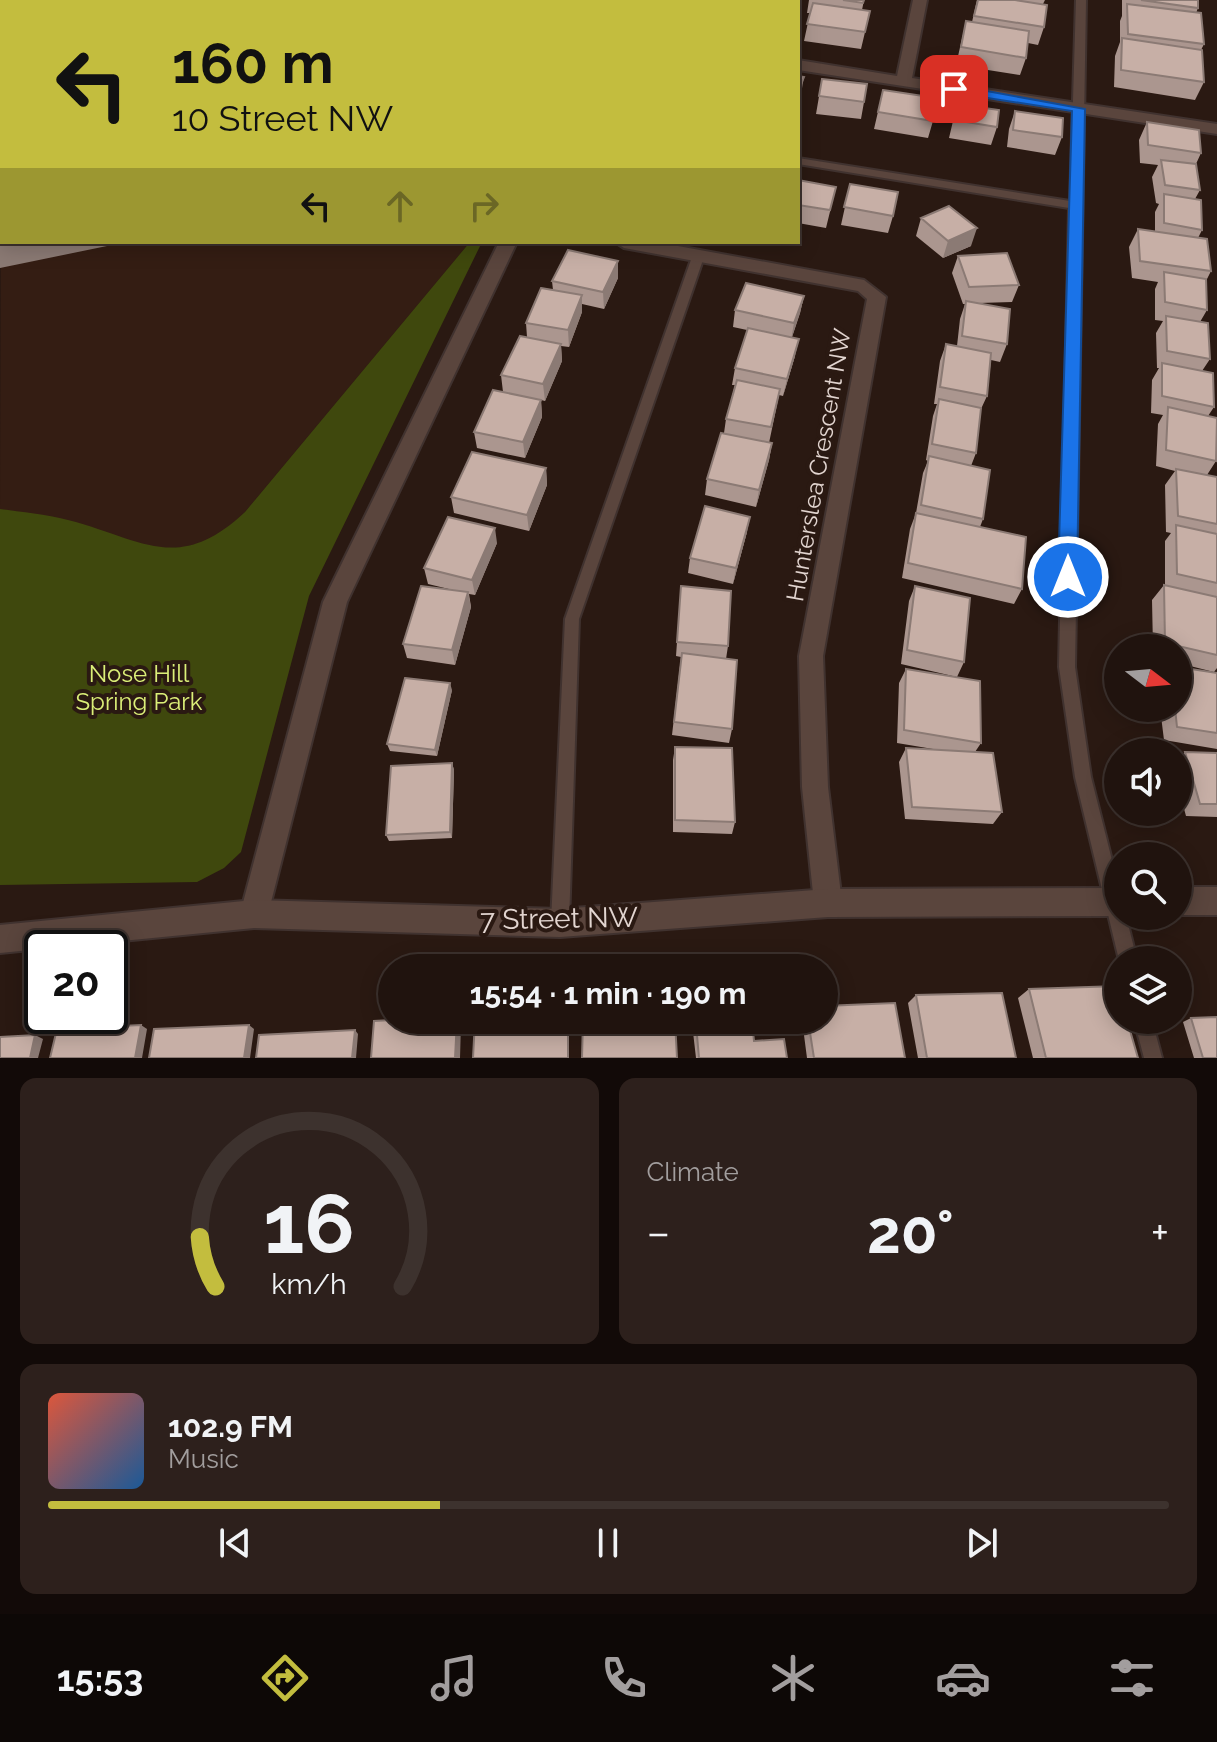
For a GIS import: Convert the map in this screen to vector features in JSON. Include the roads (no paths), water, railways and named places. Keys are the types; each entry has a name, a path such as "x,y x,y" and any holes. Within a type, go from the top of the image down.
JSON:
{"street":[{"path":"904,81 920,0"},
{"path":"800,65 1217,129"},
{"path":"254,914 335,602 507,244"},
{"name":"Hunterslea Crescent NW","path":"636,244 864,286 877,297 811,656 815,787 828,903"},
{"path":"1192,901 1217,901"},
{"name":"7 Street NW","path":"0,939 254,914 560,923 828,903 1104,902"}],"lane":[{"path":"1081,0 1067,667 1083,777 1104,859"},
{"path":"800,161 1075,205"},
{"path":"560,923 572,619 699,254"},
{"path":"1147,1034 1153,1058"}],"park label":[{"name":"Nose Hill Spring Park","path":"139,688"}]}
